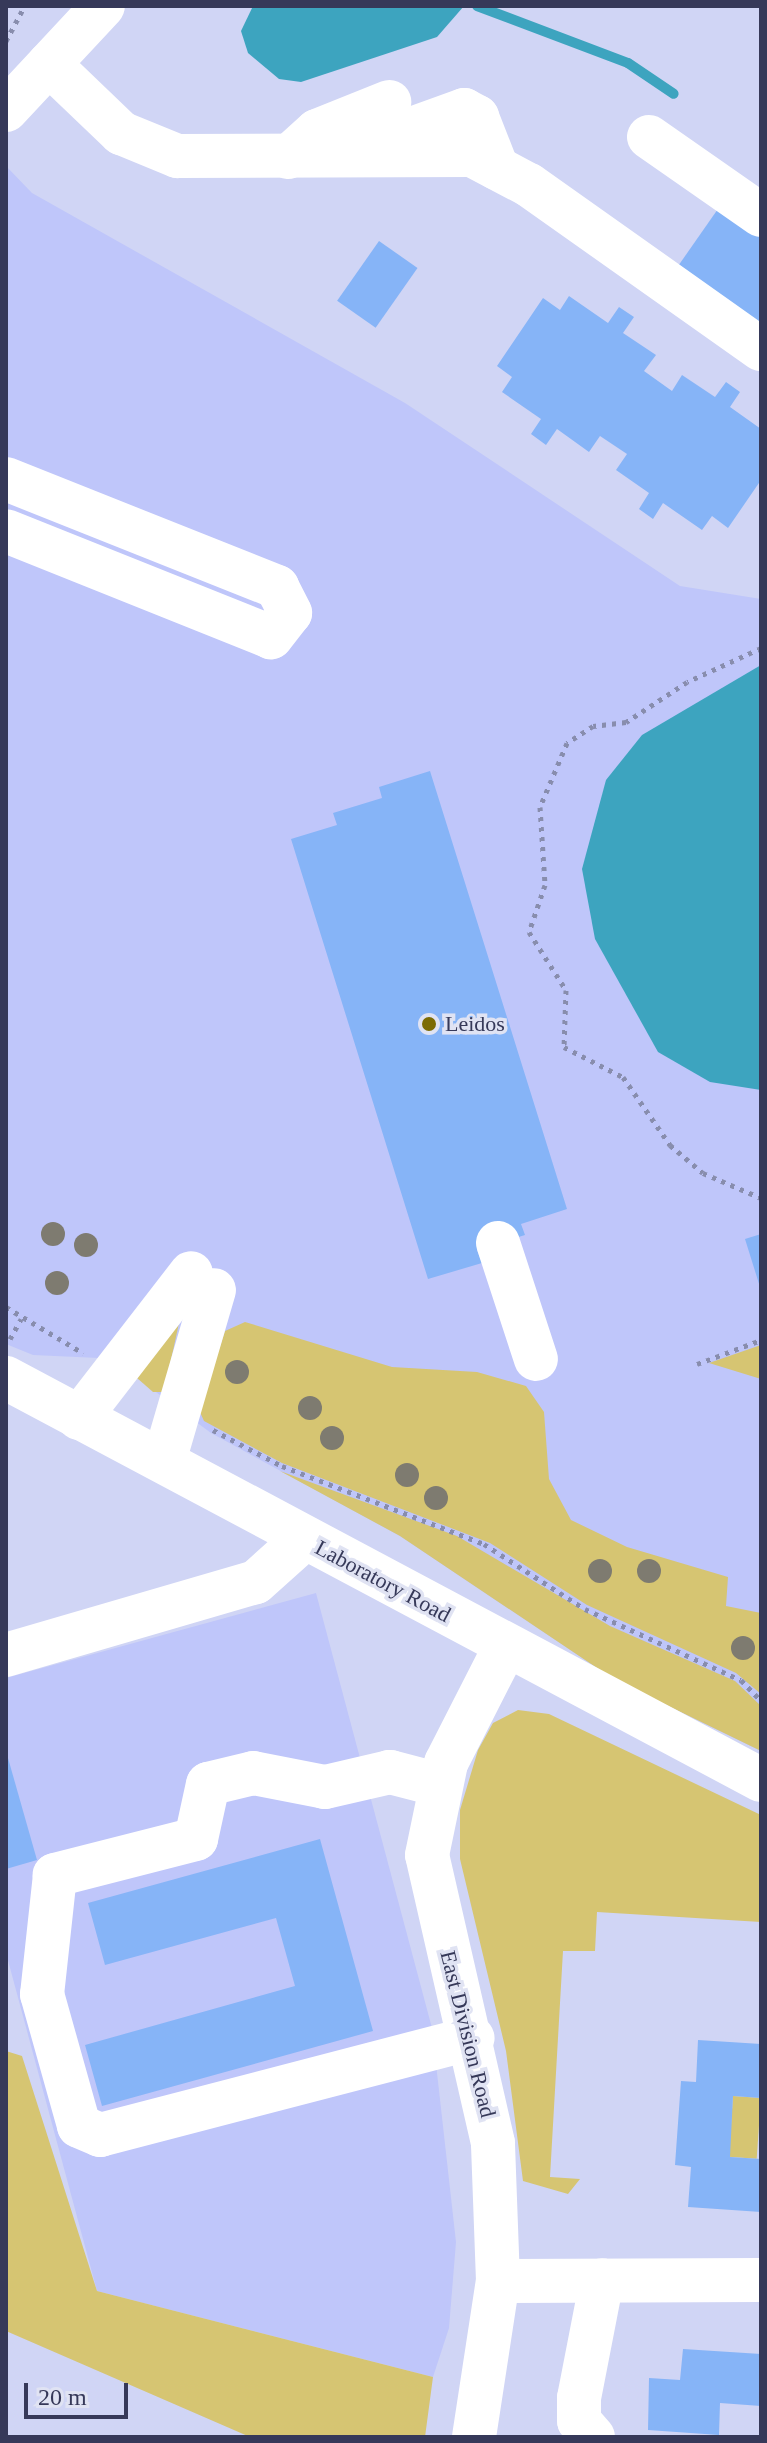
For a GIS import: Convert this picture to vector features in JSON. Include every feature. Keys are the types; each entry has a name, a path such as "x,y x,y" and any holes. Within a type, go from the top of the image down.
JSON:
{"street":[{"path":"6,110 103,6"},
{"path":"49,64 121,133 146,147 217,160 472,155 497,168 761,349"},
{"path":"288,157 317,131 389,102"},
{"path":"649,137 761,215"},
{"path":"6,479 277,587 290,613 271,637 6,531"},
{"path":"498,1243 536,1359"},
{"path":"79,1418 203,1281 164,1461"},
{"name":"Laboratory Road","path":"6,1378 505,1647 761,1780"},
{"path":"6,1655 256,1582 305,1538"},
{"name":"East Division Road","path":"474,2437 498,2281 493,2143 473,2038 427,1855 440,1785 505,1647"},
{"path":"440,1785 390,1772 325,1787 253,1773 208,1784 196,1839 55,1875 42,1994 79,2126 100,2135 473,2038"},
{"path":"593,2437 579,2421 579,2398 602,2280"},
{"path":"498,2281 761,2280"}],"path":[{"path":"6,41 25,6"},
{"path":"761,648 687,682 626,722 593,726 567,743 540,807 545,885 529,932 566,990 564,1047 623,1077 670,1145 703,1173 761,1198"},
{"path":"6,1307 21,1319 94,1360"},
{"path":"7,1344 21,1319"},
{"path":"697,1364 761,1340"},
{"path":"205,1426 282,1466 484,1544 585,1609 741,1680 761,1701"}],"shaded area":[{"path":"253,6 464,6 437,37 301,82 279,79 248,53 241,31"},
{"path":"6,166 32,193 405,403 680,586 761,599 761,1751 615,1680 400,1536 211,1433 137,1378 99,1358 33,1355 6,1344"},
{"path":"761,665 761,1090 710,1082 658,1052 595,939 582,869 606,780 642,735"},
{"path":"245,1322 392,1367 477,1372 526,1386 544,1412 549,1479 571,1520 627,1547 728,1577 726,1606 761,1613 761,1694 736,1673 587,1605 490,1543 282,1463 204,1421 199,1410 225,1331"},
{"path":"179,1323 164,1392 153,1392 137,1378"},
{"path":"761,1345 761,1379 709,1363"},
{"path":"280,1471 457,1536 610,1626 735,1681 761,1706 761,1751 615,1680 400,1536"},
{"path":"316,1593 432,2028 456,2242 449,2328 433,2377 97,2291 6,1953 6,1678"},
{"path":"518,1710 549,1714 761,1815 761,1922 597,1912 595,1951 563,1951 550,2177 580,2179 568,2194 523,2181 506,2051 460,1859 460,1810 478,1750 493,1723"},
{"path":"6,2051 22,2056 97,2291 433,2377 425,2437 250,2437 6,2331"},
{"path":"733,2096 761,2098 757,2159 729,2157"}],"building":[{"path":"720,206 761,234 761,328 676,269"},
{"path":"379,241 418,268 376,328 337,301"},
{"path":"569,296 608,323 619,307 634,317 623,333 656,355 644,371 672,391 682,375 715,397 726,382 740,392 730,407 761,429 761,480 728,528 712,516 702,530 663,503 653,519 639,509 649,493 616,470 627,454 600,436 589,452 557,429 546,445 531,434 541,419 502,392 512,377 497,366 543,298 560,310"},
{"name":"Leidos","path":"430,771 567,1209 521,1224 525,1235 477,1250 482,1263 428,1279 291,839 337,825 333,813 382,798 379,787"},
{"path":"761,1234 761,1287 760,1287 745,1239"},
{"path":"6,1751 37,1860 6,1869"},
{"path":"320,1839 373,2031 102,2106 85,2045 295,1986 276,1918 105,1965 88,1903"},
{"path":"698,2040 761,2044 761,2098 733,2096 730,2157 761,2159 761,2212 688,2207 691,2167 675,2165 681,2081 696,2082"},
{"path":"683,2349 761,2354 761,2406 720,2403 719,2435 648,2430 649,2378 680,2380"}],"waterway":[{"path":"477,6 628,63 674,94"}],"place":[{"name":"Leidos","path":"429,1024"}]}
